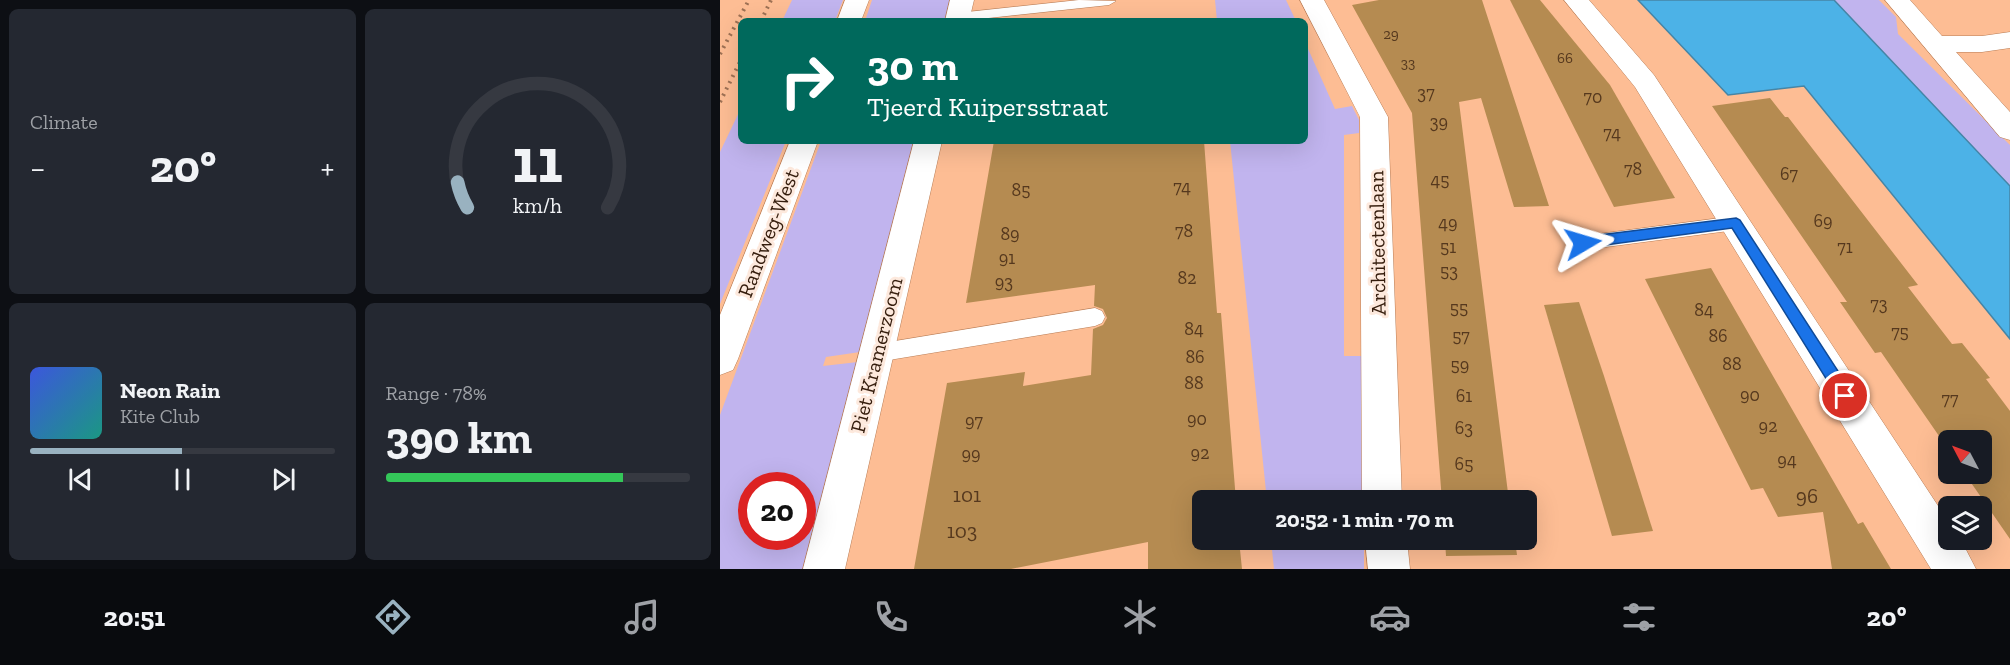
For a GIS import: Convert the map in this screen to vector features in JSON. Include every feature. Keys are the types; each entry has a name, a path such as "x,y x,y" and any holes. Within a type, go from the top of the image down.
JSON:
{"street":[{"path":"850,18 857,0"},
{"name":"Architectenlaan","path":"1312,0 1374,117 1382,490"},
{"path":"1576,0 1645,81 1955,569"},
{"path":"1897,0 2010,130"},
{"path":"1936,44 1982,44 2010,40"},
{"name":"Randweg-West","path":"720,359 803,144"},
{"name":"Piet Kramerzoom","path":"824,569 927,144"},
{"path":"1387,550 1389,569"}],"lane":[{"path":"959,13 1109,1"},
{"path":"1583,243 1736,223"},
{"path":"877,353 1095,317"}],"shaded area":[{"path":"792,0 843,0 836,18 783,18"},
{"path":"872,0 951,0 946,18 866,18"},
{"path":"1215,0 1286,0 1295,18 1217,18"},
{"path":"1834,0 1879,0 1896,17 1898,34 2010,145 2010,186"},
{"path":"1308,49 1335,109 1352,106 1359,120 1359,133 1344,135 1344,356 1363,356 1364,490 1266,490 1230,144 1308,144"},
{"path":"738,114 738,144 785,144 720,304 720,152"},
{"path":"820,144 913,144 860,352 826,357 823,366 858,362 816,526 816,472 738,472 738,550 810,550 805,569 720,569 720,415"},
{"path":"1272,550 1364,550 1364,569 1274,569"}],"water":[{"path":"1638,0 1834,0 2010,186 2010,339 1804,86 1728,95"}],"building":[{"path":"1379,0 1482,0 1549,206 1514,207 1481,98 1459,102 1508,490 1441,490 1412,113 1352,5"},
{"path":"1510,0 1540,0 1610,85 1675,198 1614,207"},
{"path":"1770,98 1785,117 1788,117 1918,285 1908,287 1952,344 1962,343 1990,378 1986,379 2010,411 2010,539 1992,513 1992,496 1980,496 1972,484 1992,484 1992,430 1938,430 1938,435 1881,352 1875,353 1840,302 1847,302 1712,106"},
{"path":"993,144 1204,144 1217,313 1221,313 1235,490 1192,490 1192,550 1240,550 1242,569 1148,569 1148,542 1011,569 914,569 947,383 1025,372 1023,386 1091,375 1093,329 1103,325 1107,318 1103,309 1094,306 1095,285 966,303"},
{"path":"1711,268 1858,524 1863,522 1891,569 1832,569 1823,512 1778,517 1763,488 1751,490 1645,279"},
{"path":"1579,302 1653,531 1612,536 1544,305"},
{"path":"1446,550 1516,550 1517,555 1446,556"}],"railway":[{"path":"739,18 749,0"},
{"path":"762,18 771,0"},
{"path":"720,54 738,20"},
{"path":"720,102 738,66"}],"route":[{"path":"1583,243 1736,223 1845,396"}]}
